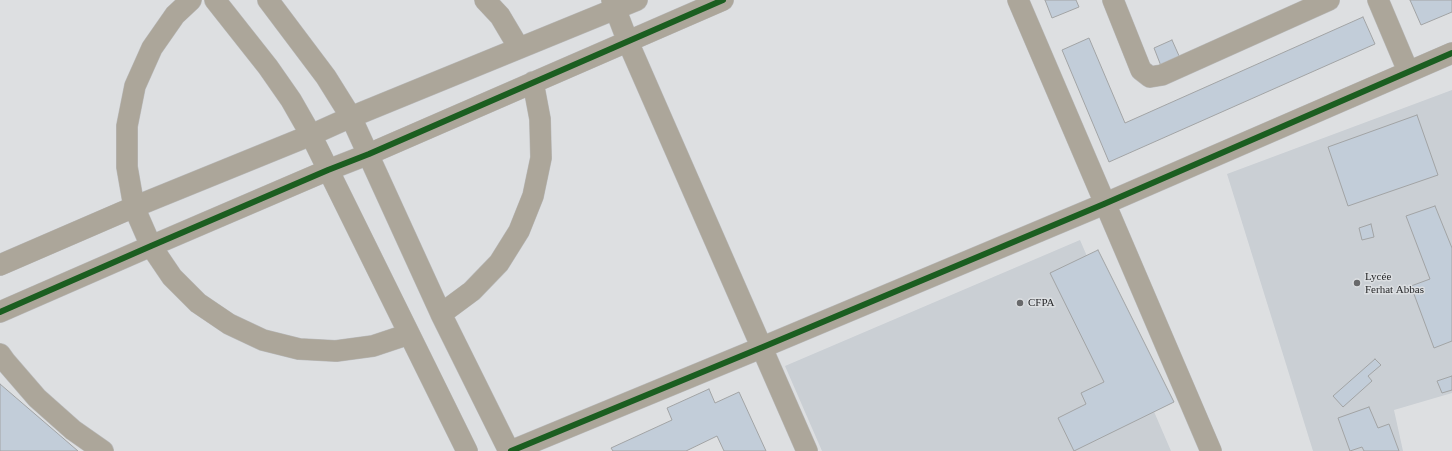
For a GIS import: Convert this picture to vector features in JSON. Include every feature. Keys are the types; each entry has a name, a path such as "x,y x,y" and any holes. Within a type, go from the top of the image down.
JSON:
{"street":[{"path":"191,0 175,15 152,48 135,86 127,126 127,167 134,207 151,246 172,276 198,303 229,324 263,340 299,349 336,351 373,346 409,334"},
{"path":"215,0 268,67 291,100 311,135 467,451"},
{"path":"268,0 326,76 351,117 441,314 510,451 1104,204 1452,53"},
{"path":"486,0 500,16 519,48"},
{"path":"0,265 134,207 519,48 613,5 637,0"},
{"path":"0,312 724,0"},
{"path":"1018,0 1211,451"},
{"path":"1113,0 1141,70 1150,76 1162,75 1329,0"},
{"path":"1378,0 1408,72"},
{"path":"613,5 807,451"},
{"path":"441,314 472,291 499,263 519,231 533,196 541,158 540,120 533,82"},
{"path":"0,354 5,362 37,398 73,430 103,451"}],"shaded area":[{"name":"Lycée Ferhat Abbas","path":"1452,90 1452,393 1394,410 1403,451 1313,451 1227,174"},
{"name":"CFPA","path":"1080,240 1171,451 822,451 785,366"}],"building":[{"path":"1045,0 1076,0 1079,7 1052,18"},
{"path":"1410,0 1452,0 1452,12 1421,25"},
{"path":"1363,17 1375,44 1109,162 1062,50 1089,38 1125,123"},
{"path":"1172,40 1180,58 1161,66 1154,48"},
{"path":"1417,115 1438,175 1348,206 1328,147"},
{"path":"1435,206 1452,248 1452,341 1434,348 1411,286 1430,279 1406,216"},
{"path":"1371,224 1374,237 1362,240 1359,228"},
{"path":"1098,250 1174,402 1074,451 1058,418 1086,404 1081,393 1104,382 1050,273"},
{"path":"1375,359 1381,365 1368,376 1372,381 1343,407 1333,396"},
{"path":"1452,376 1452,390 1442,393 1437,381"},
{"path":"0,384 78,451 0,451"},
{"path":"709,389 715,403 739,392 766,451 724,451 717,436 686,451 613,451 611,448 672,420 667,408"},
{"path":"1369,407 1378,428 1389,424 1399,451 1364,451 1362,447 1350,451 1338,418"}],"cycle path":[{"path":"0,312 723,0"},
{"path":"511,451 1104,204 1452,53"}],"place":[{"name":"Lycée Ferhat Abbas","path":"1357,283"},
{"name":"CFPA","path":"1020,303"}]}
